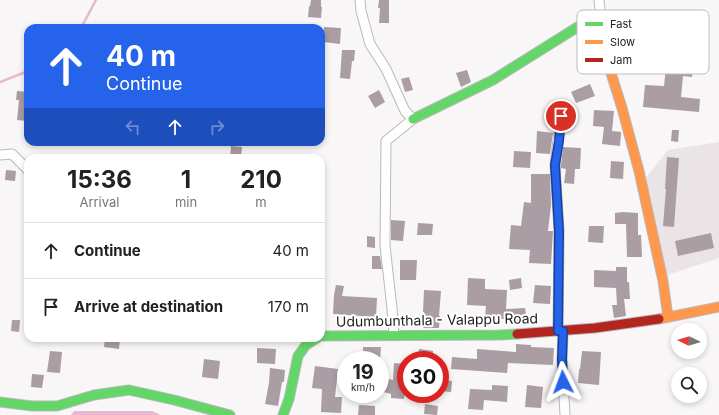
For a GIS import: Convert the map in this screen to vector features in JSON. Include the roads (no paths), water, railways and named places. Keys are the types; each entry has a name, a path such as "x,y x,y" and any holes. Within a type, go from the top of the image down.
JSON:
{"main road":[{"path":"413,119 493,80 577,27"},
{"path":"611,74 639,171 663,281 668,317"},
{"name":"Udumbunthala - Valappu Road","path":"325,336 500,335 561,331 594,328 668,317 719,307"},
{"name":"Udumbunthala - Valappu Road","path":"283,415 289,399 300,352 309,342"},
{"path":"0,402 32,406 57,406 94,396 129,390 230,415"}],"street":[{"path":"360,0 361,11 370,44 386,68 405,111 413,119 386,141 385,246 394,335"},
{"path":"599,0 600,10"},
{"path":"561,115 555,165 559,231 561,331 565,415"},
{"path":"0,155 12,154 24,166"}],"waterway":[{"path":"83,24 96,0"},
{"path":"0,82 24,73"}]}
